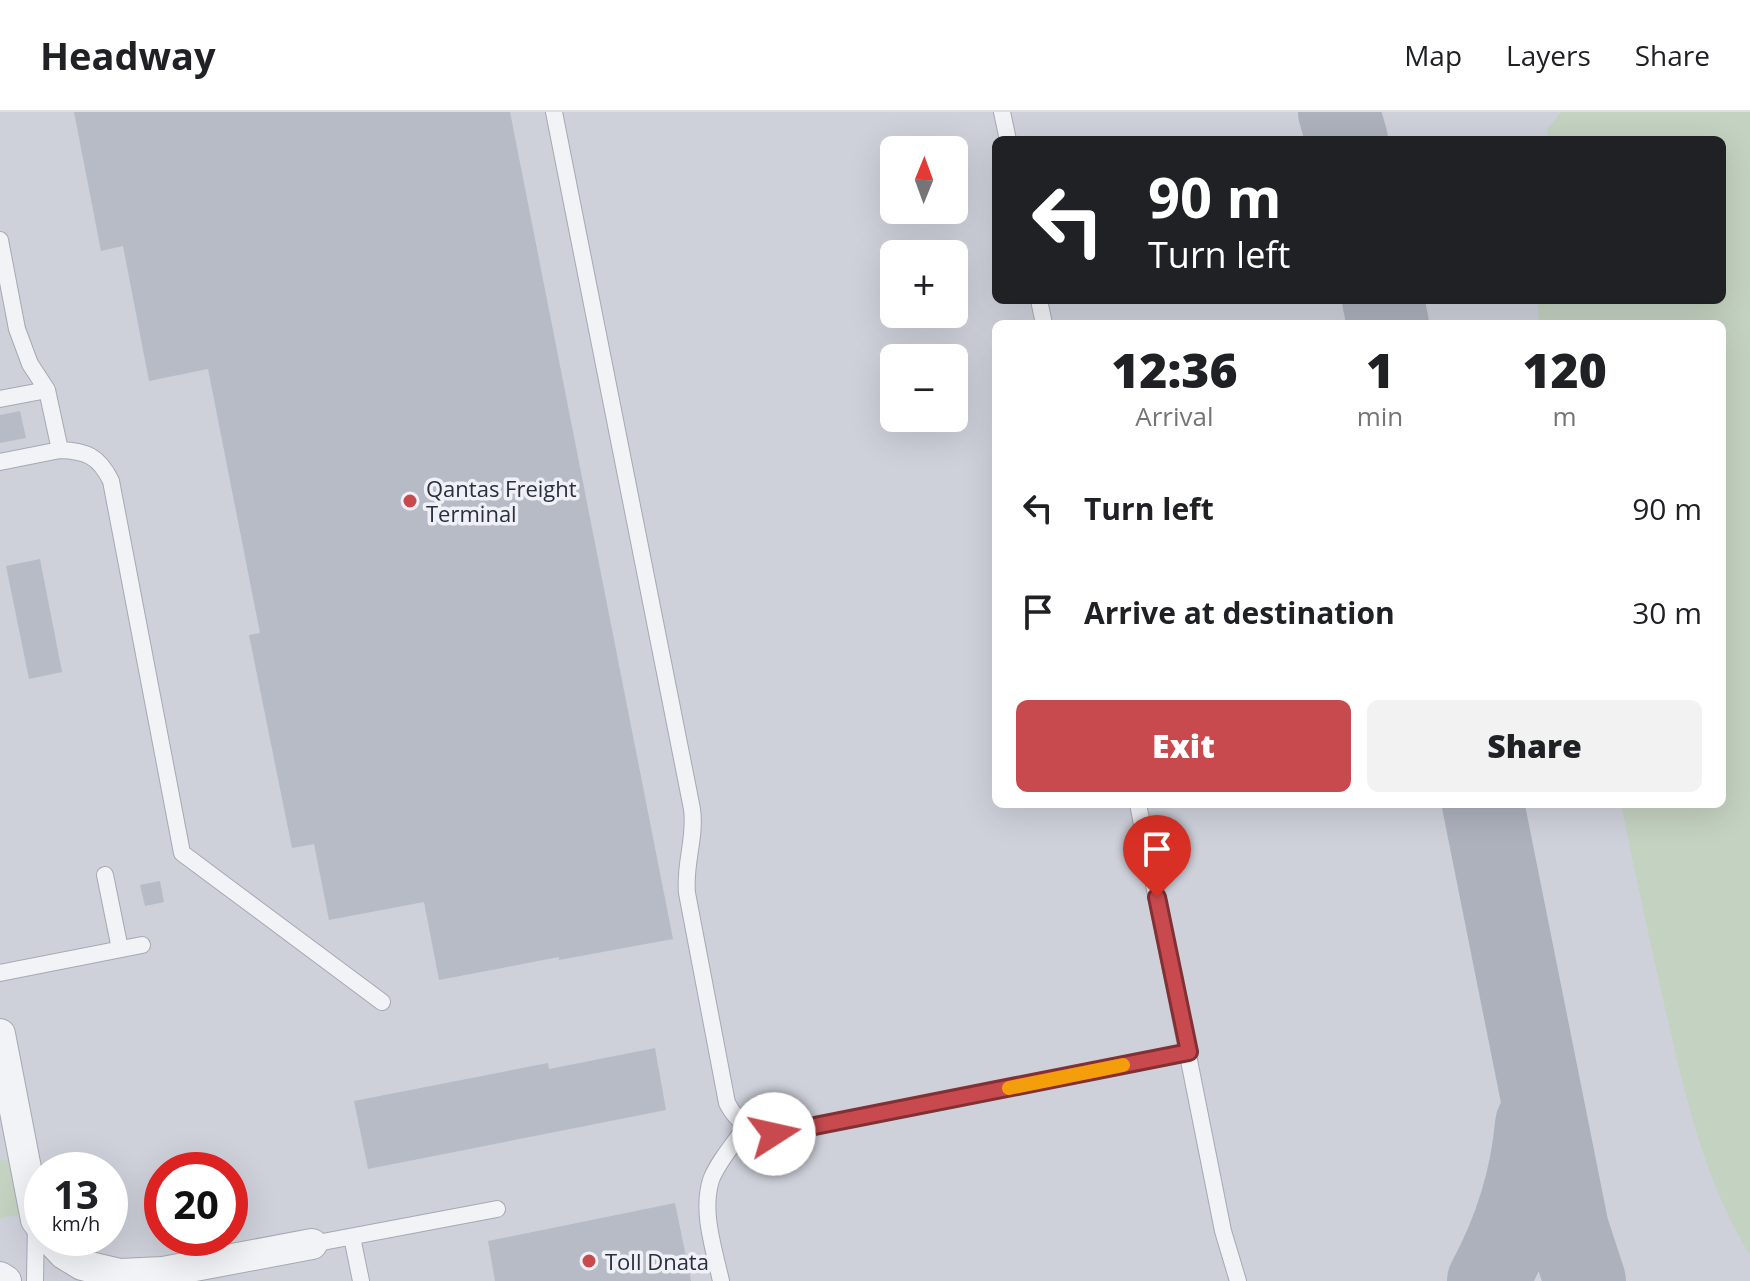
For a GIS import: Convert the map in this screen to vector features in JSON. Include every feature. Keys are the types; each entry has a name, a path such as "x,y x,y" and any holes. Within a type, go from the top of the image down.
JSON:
{"street":[{"path":"0,1034 10,1124 24,1170"},
{"path":"67,1256 99,1271 151,1277 312,1244"},
{"path":"0,1277 6,1281"}],"lane":[{"path":"554,112 692,809 693,833 685,877 687,893 727,1103 734,1117 757,1132 787,1132 1189,1052"},
{"path":"1002,112 1007,136"},
{"path":"0,240 17,329 30,364 47,390 60,450"},
{"path":"0,399 47,390"},
{"path":"0,462 60,450 94,456 104,466 111,481 182,853 382,1002"},
{"path":"1139,808 1223,1231 1238,1281"},
{"path":"105,875 120,949"},
{"path":"0,973 142,945"},
{"path":"721,1281 708,1215 708,1194 712,1177 746,1126"},
{"path":"312,1244 497,1209"},
{"path":"352,1237 361,1281"},
{"path":"35,1281 38,1256"}],"shaded area":[{"path":"0,112 1750,112 1750,1281 0,1281"}],"green space":[{"path":"1561,112 1750,112 1750,1255 1710,1173 1691,1114 1622,808 1726,808 1726,320 1539,320 1537,304 1726,304 1726,136 1547,136 1548,128"},
{"path":"0,1160 11,1161 24,1214 0,1218"}],"building":[{"name":"Qantas Freight Terminal","path":"74,112 510,112 673,939 439,980 424,902 329,920 314,844 292,848 249,635 260,633 208,369 149,381 123,246 101,251"},
{"path":"20,411 26,438 0,443 0,415"},
{"path":"40,559 62,672 29,679 6,566"},
{"path":"160,881 164,902 145,906 140,885"},
{"path":"655,1048 666,1110 368,1169 354,1101 548,1063 549,1069"},
{"name":"Toll Dnata","path":"675,1203 691,1281 495,1281 488,1241"}],"taxiway":[{"path":"1339,112 1346,136"},
{"path":"1384,304 1387,320"},
{"path":"1484,808 1568,1229 1585,1281"},
{"path":"1488,1281 1520,1205 1536,1124"}],"slow traffic":[{"path":"1009,1088 1123,1065"}],"place":[{"name":"Qantas Freight Terminal","path":"410,501"},
{"name":"Toll Dnata","path":"589,1261"}],"route":[{"path":"774,1134 1189,1052 1157,897"}]}
